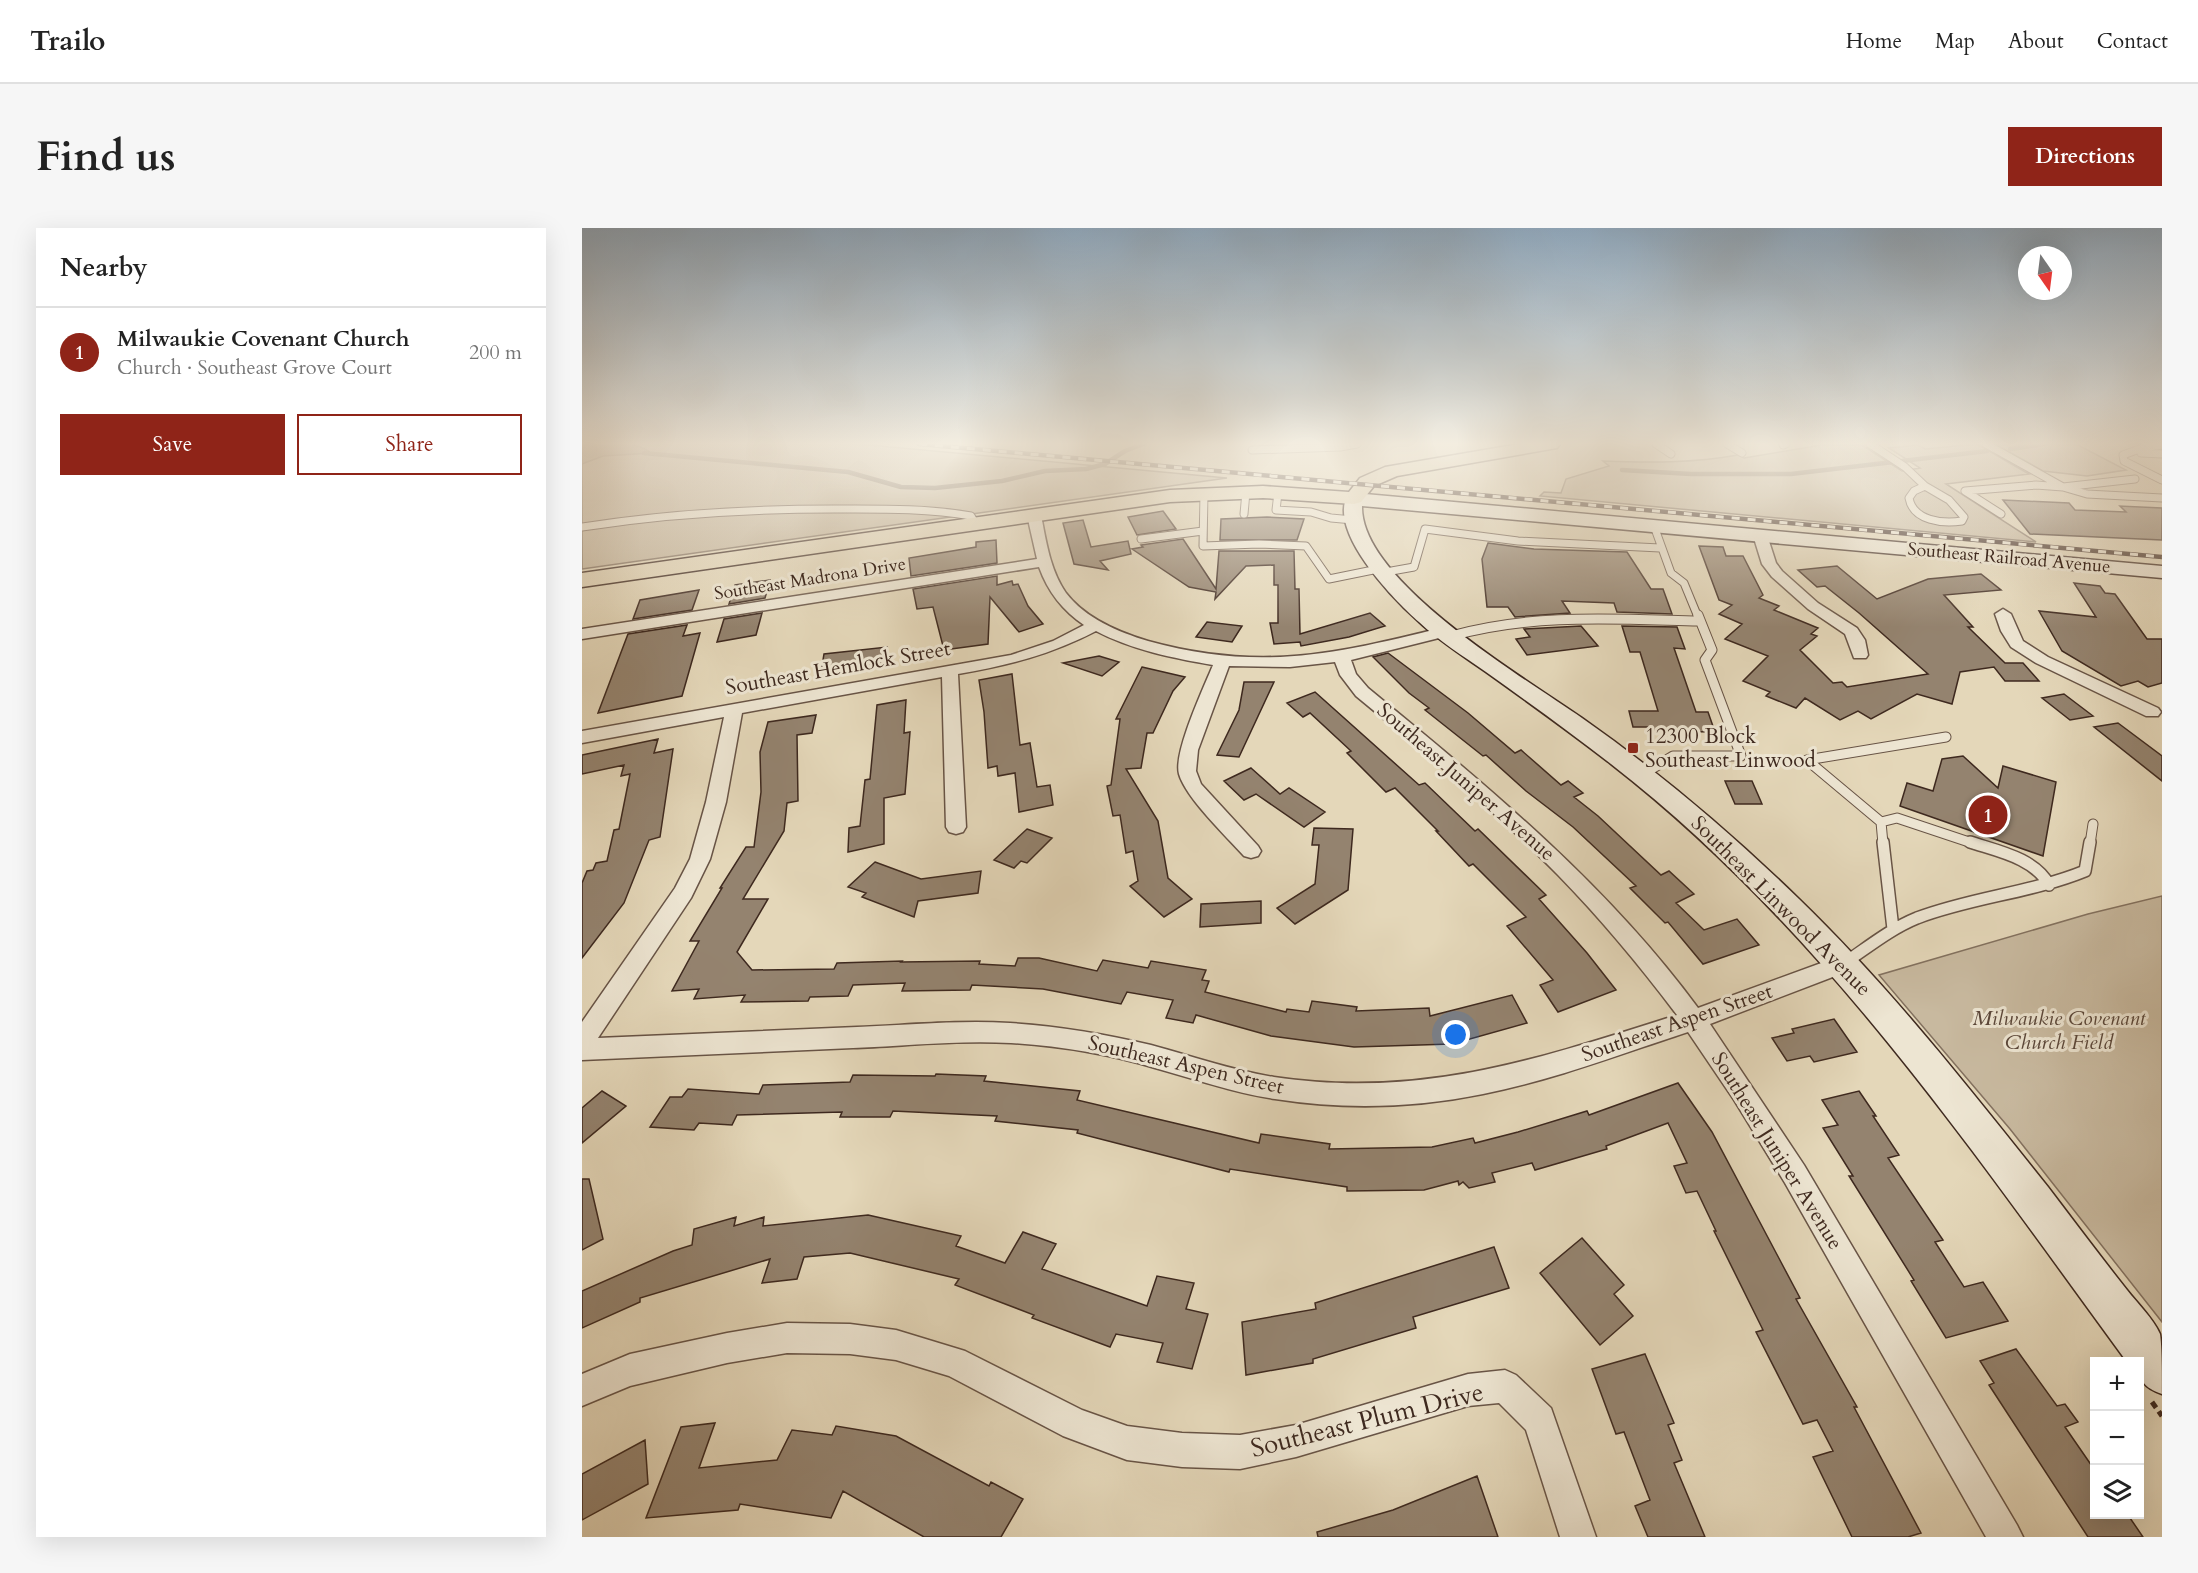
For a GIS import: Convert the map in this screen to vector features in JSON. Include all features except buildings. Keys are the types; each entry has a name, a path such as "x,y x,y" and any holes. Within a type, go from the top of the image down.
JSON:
{"main road":[{"path":"582,580 1101,505"},
{"name":"Southeast Linwood Avenue","path":"1353,505 1353,520 1363,543 1413,605 1448,634 1642,775 1744,863 1843,964 1921,1054 2162,1372"},
{"name":"Southeast Railroad Avenue","path":"1430,505 2162,572"}],"street":[{"path":"1034,515 1044,562 1060,595 1096,625 1154,649 1182,657 1222,662 1281,663 1342,658 1448,634"},
{"path":"1760,535 1769,564 1777,574 1813,606 1851,632 1857,640 1860,655"},
{"name":"Southeast Madrona Drive","path":"582,634 1044,562"},
{"path":"2003,614 2008,632 2018,644 2042,660 2159,714"},
{"name":"Southeast Hemlock Street","path":"582,737 950,672 1038,652 1096,625"},
{"name":"Southeast Juniper Avenue","path":"1342,658 1348,675 1362,692 1496,804 1587,891 1628,936 1694,1020 1787,1160 2005,1537"},
{"path":"1222,662 1189,750 1187,771 1193,786 1251,851"},
{"path":"950,672 956,827"},
{"path":"582,1042 684,892 700,859 716,802 734,710"},
{"name":"Southeast Aspen Street","path":"582,1049 866,1037 926,1032 1009,1033 1066,1038 1111,1046 1215,1076 1273,1088 1334,1095 1402,1093 1484,1083 1545,1068 1694,1020 1843,964"},
{"name":"Southeast Plum Drive","path":"582,1390 630,1370 727,1348 787,1338 850,1339 896,1345 954,1362 1075,1424 1127,1443 1182,1450 1240,1452 1296,1441 1468,1390 1505,1386 1539,1420 1578,1537"}],"lane":[{"path":"1204,505 1203,546 1306,546 1329,579 1414,567 1425,529 1518,541 1660,548"},
{"path":"1244,514 1245,505"},
{"path":"1277,505 1276,510 1311,512 1331,519 1353,520"},
{"path":"1911,505 1920,517 1942,524 1962,521 1964,517 1952,505"},
{"path":"1987,505 2001,514"},
{"path":"582,527 686,514 774,509 891,510 960,514 972,516 976,524"},
{"path":"1642,775 1673,756 1741,756 1705,660 1712,650 1684,583 1671,573 1660,548 1654,526"},
{"path":"1141,539 1203,531"},
{"path":"1448,634 1486,627 1560,619 1699,621"},
{"path":"1893,929 1881,822 1808,760 1946,737"},
{"path":"1881,822 1897,818 2011,855 2031,865 2044,875 2049,885"},
{"path":"1843,964 1893,929 1924,916 2049,885 2085,871 2093,824"}],"green space":[{"path":"582,505 1035,505 582,569"},
{"path":"1638,505 1979,505 2036,542"},
{"name":"Milwaukie Covenant Church Field","path":"2162,896 2162,1322 2010,1129 1879,975 2088,914"}],"railway":[{"path":"1591,505 2162,557"}],"place":[{"name":"12300 Block Southeast Linwood","path":"1633,748"},
{"name":"Milwaukie Covenant Church","path":"1988,815"}]}
